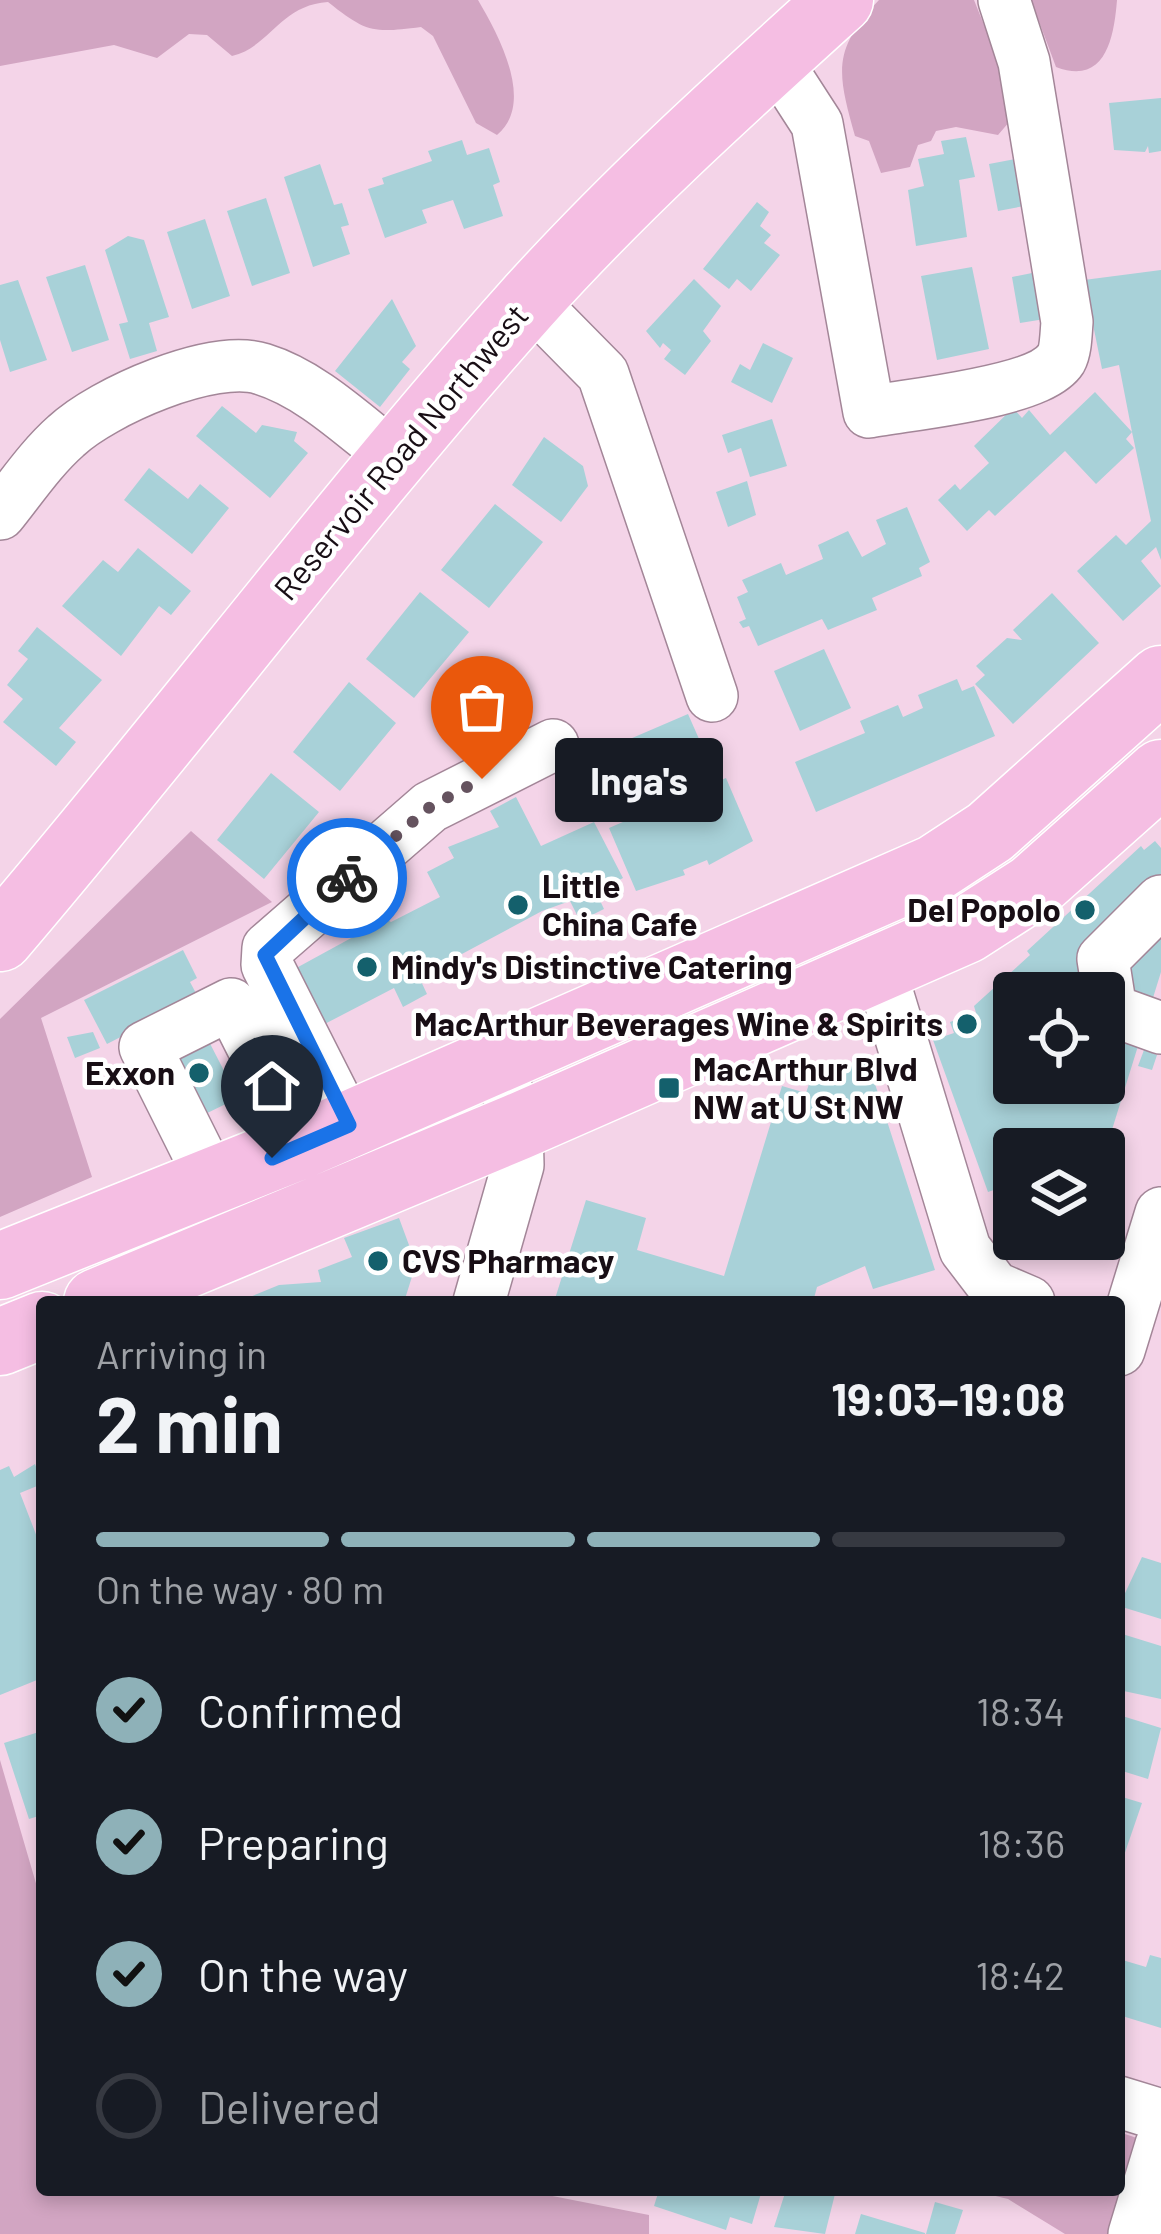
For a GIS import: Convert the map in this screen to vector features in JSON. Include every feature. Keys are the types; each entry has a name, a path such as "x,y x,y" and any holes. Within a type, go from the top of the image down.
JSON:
{"main road":[{"name":"Reservoir Road Northwest","path":"0,938 393,456 530,300 633,191 840,0"},
{"path":"0,1267 213,1183 499,1061 949,860 990,832 1161,680"},
{"path":"111,1296 517,1127 880,969 1001,910 1161,773"},
{"path":"0,1342 36,1327"}],"street":[{"path":"775,58 818,124 869,412 1044,376 1063,357 1067,322 1024,62 1004,0"},
{"path":"530,300 603,374 712,696"},
{"path":"0,514 63,438 93,413 200,370 251,366 298,387 393,456"},
{"path":"325,1135 267,965 268,948 430,807 553,746"},
{"path":"1161,901 1103,959 1111,1010 1161,1028"},
{"path":"880,969 965,1250 994,1287 1015,1296"},
{"path":"213,1183 145,1047 231,1004 325,1135"},
{"path":"481,1296 516,1178 517,1127 499,1061"},
{"path":"1125,1326 1161,1213"},
{"path":"1125,2104 1161,2115"},
{"path":"1134,2234 1161,2145"}],"shaded area":[{"path":"0,0 478,0 510,68 513,105 497,135 476,123 433,36 421,27 371,28 328,2 298,10 256,44 232,56 207,35 189,34 157,58 114,45 0,66"},
{"path":"879,0 974,0 998,60 1010,121 998,135 956,127 936,131 931,141 918,145 910,167 881,173 869,141 855,136 842,78 853,33"},
{"path":"1031,0 1117,0 1110,42 1096,64 1073,71 1056,67"},
{"path":"191,831 272,902 41,1018 92,1177 0,1217 0,1019"},
{"path":"0,1760 36,1883 36,2196 552,2196 649,2215 649,2234 0,2234"},
{"path":"1125,2134 1137,2138 1125,2179"},
{"path":"996,2196 1120,2196 1109,2234 1065,2234"}],"building":[{"path":"1161,98 1161,151 1149,153 1148,146 1145,152 1114,150 1109,103"},
{"path":"966,137 975,177 959,180 967,237 916,246 908,190 924,186 918,159 944,154 941,141"},
{"path":"462,140 467,155 489,148 500,182 493,185 503,216 464,229 453,200 422,210 427,223 385,238 368,189 384,184 382,178 432,161 428,151"},
{"path":"1020,158 1029,205 998,211 989,164"},
{"path":"320,164 334,205 342,203 349,225 341,227 350,254 313,267 284,177"},
{"path":"266,198 290,273 252,286 227,211"},
{"path":"757,202 769,212 760,226 771,235 764,243 780,255 751,291 737,279 729,289 703,269"},
{"path":"205,219 230,296 192,309 167,232"},
{"path":"128,236 144,240 169,317 149,323 157,351 130,359 119,324 128,322 105,250"},
{"path":"85,265 109,340 72,352 46,277"},
{"path":"972,267 989,349 937,360 921,276"},
{"path":"1161,270 1161,560 1156,547 1141,561 1161,586 1123,621 1077,571 1116,535 1126,545 1151,521 1119,365 1102,369 1084,280"},
{"path":"1042,271 1051,318 1020,323 1012,277"},
{"path":"694,279 721,306 703,331 711,341 685,375 664,359 671,350 663,343 660,348 646,331"},
{"path":"18,280 47,360 10,372 0,340 0,285"},
{"path":"392,299 416,346 402,362 410,369 380,407 335,371"},
{"path":"763,343 793,358 772,403 731,382 740,364 750,370"},
{"path":"1095,392 1132,432 1126,439 1134,448 1096,484 1065,451 995,516 989,510 967,531 938,500 955,484 960,490 989,463 974,446 1013,408 1022,418 1029,410 1050,435"},
{"path":"222,406 256,433 262,425 297,432 294,441 308,453 270,498 196,436"},
{"path":"772,419 787,466 750,477 741,448 728,453 722,435"},
{"path":"544,437 583,466 588,486 561,522 512,485"},
{"path":"149,468 188,499 200,484 229,508 192,554 124,500"},
{"path":"747,481 756,515 728,527 716,492"},
{"path":"495,504 543,542 489,608 441,570"},
{"path":"907,507 930,562 919,568 922,576 872,598 877,610 828,630 822,619 758,646 749,626 743,628 739,622 746,619 737,597 748,592 742,580 781,563 786,575 823,559 818,545 848,531 862,557 886,544 876,520"},
{"path":"138,548 191,591 171,615 159,606 121,656 62,606 103,560 118,572"},
{"path":"420,592 469,632 414,698 366,659"},
{"path":"1052,593 1099,643 1013,724 975,684 985,675 976,666 1007,638 1022,640 1013,630"},
{"path":"37,627 102,680 59,728 76,742 56,766 3,722 23,699 7,685 28,659 18,651"},
{"path":"824,649 851,708 800,731 774,671"},
{"path":"957,679 962,691 974,686 995,736 816,812 795,762 865,733 860,721 898,705 903,717 923,708 918,695"},
{"path":"349,682 396,723 340,791 293,752"},
{"path":"688,714 711,766 680,780 686,795 726,778 753,841 709,865 707,860 683,870 685,875 636,891 609,828 662,805 657,790 611,810 588,757"},
{"path":"271,773 319,812 264,879 217,840"},
{"path":"516,797 541,846 594,822 623,878 596,892 604,909 580,921 570,901 542,911 419,977 427,994 403,1007 394,988 317,1028 289,972 386,919 391,922 440,897 427,872 454,858 448,847 499,827 490,811"},
{"path":"1155,841 1161,848 1161,972 1125,1088 1125,972 1011,972 1030,955 1027,951 1141,846 1144,850"},
{"path":"183,950 197,978 190,982 198,997 107,1044 84,1000"},
{"path":"993,989 993,1104 1120,1104 1113,1128 993,1128 993,1190 988,1192 933,1040 954,1033 950,1022 976,1013 974,1006"},
{"name":"Exxon","path":"202,1028 238,1098 195,1119 160,1049"},
{"path":"93,1032 100,1048 75,1058 67,1037"},
{"path":"1144,1050 1157,1055 1152,1070 1138,1066"},
{"path":"867,1059 935,1270 873,1289 865,1266 817,1287 815,1296 556,1296 586,1200 646,1218 637,1250 724,1276 782,1086 806,1093 811,1078"},
{"name":"CVS Pharmacy","path":"399,1218 416,1264 406,1296 252,1296 279,1285 321,1282 318,1270 352,1257 344,1238"},
{"path":"35,1464 36,1486 20,1493 36,1534 36,1680 0,1695 0,1470 9,1466 14,1477"},
{"path":"1142,1557 1161,1563 1161,1619 1125,1608 1125,1593"},
{"path":"1125,1635 1161,1646 1161,1699 1125,1691"},
{"path":"1125,1717 1161,1728 1148,1779 1125,1772"},
{"path":"36,1733 36,1817 29,1819 4,1743"},
{"path":"1125,1798 1142,1803 1125,1852"},
{"path":"1150,1955 1161,1958 1161,2028 1125,2017 1125,1961 1146,1967"},
{"path":"657,2196 760,2196 752,2224 730,2217 726,2230 654,2206"},
{"path":"784,2196 834,2196 825,2234 774,2227"},
{"path":"935,2202 963,2210 955,2234 926,2234"},
{"path":"861,2214 925,2233 925,2234 855,2234"}],"way so far":[{"path":"347,878 430,807 482,779"}],"place":[{"name":"Inga's","path":"482,779"},
{"name":"Little China Cafe","path":"518,905"},
{"name":"Del Popolo","path":"1085,910"},
{"name":"Mindy's Distinctive Catering","path":"367,967"},
{"name":"MacArthur Beverages Wine & Spirits","path":"967,1024"},
{"name":"Exxon","path":"199,1073"},
{"name":"MacArthur Blvd NW at U St NW","path":"669,1088"},
{"name":"CVS Pharmacy","path":"378,1261"}],"route":[{"path":"272,1158 349,1125 265,955 280,935 347,878"}]}
